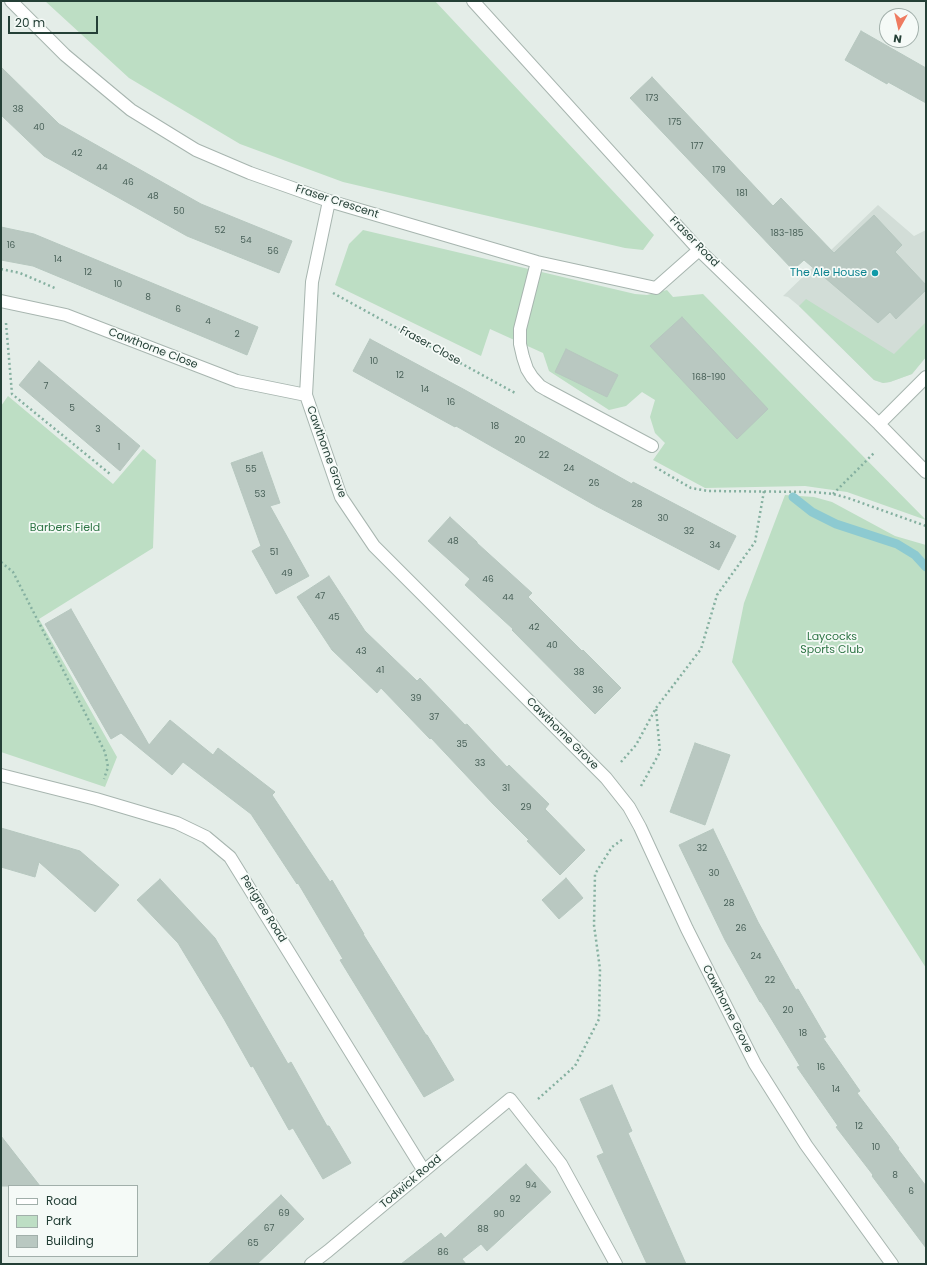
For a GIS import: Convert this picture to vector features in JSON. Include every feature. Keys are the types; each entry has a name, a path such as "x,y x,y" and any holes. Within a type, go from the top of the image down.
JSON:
{"street":[{"name":"Fraser Crescent","path":"11,1 65,55 131,110 196,150 250,172 329,201 538,262 656,288 699,250"},
{"name":"Fraser Road","path":"473,1 699,250 879,424 926,472"},
{"name":"Cawthorne Grove","path":"329,201 312,282 306,395 341,497 374,546 606,778 629,807 640,827 687,929 755,1064 806,1145 892,1264"},
{"path":"538,262 520,329 520,344 527,369 540,386 652,446"},
{"name":"Cawthorne Close","path":"2,302 66,314 237,381 306,395"},
{"path":"879,424 926,377"},
{"name":"Perigree Road","path":"1,775 96,799 177,823 206,837 230,857 424,1171"},
{"name":"Todwick Road","path":"311,1264 510,1099 521,1114"},
{"path":"521,1114 561,1164 616,1264"}],"path":[{"name":"Fraser Close","path":"312,282 528,400 547,390"},
{"path":"2,302 12,394 110,474"},
{"path":"833,494 890,435"},
{"path":"652,446 650,464 692,488 708,492 764,491 833,494 926,526"},
{"path":"606,778 636,745 656,708 701,649 717,595 755,542 764,491"},
{"path":"1,562 13,572 105,752 108,767"},
{"path":"629,807 660,752 656,708"},
{"path":"521,1114 575,1066 599,1019 600,969 594,925 595,874 612,847 640,827"}],"shaded area":[{"path":"878,205 914,236 926,230 926,357 912,374 883,383 874,380 799,306 788,297 783,296"}],"green space":[{"path":"45,1 435,1 654,235 643,250 625,248 343,182 240,144 129,78"},
{"path":"363,230 635,294 647,295 667,290 673,297 703,294 926,520 847,492 805,486 705,488 653,460 665,443 655,433 650,417 655,400 642,392 626,406 609,410 549,371 543,353 490,329 481,356 335,285 349,244"},
{"path":"806,299 894,354 926,322 926,357 912,374 890,382 883,383 874,380 799,306"},
{"name":"Barbers Field","path":"8,396 113,484 143,449 156,460 153,548 39,619 117,757 105,787 1,752 1,406"},
{"name":"Laycocks Sports Club","path":"785,495 814,497 832,502 895,536 926,545 926,968 732,662 744,603"}],"building":[{"path":"861,31 879,41 879,48 891,48 926,68 926,103 888,82 887,84 845,60"},
{"path":"1,67 59,124 201,204 292,241 279,273 187,236 44,156 1,115"},
{"path":"652,77 773,206 781,198 834,253 874,215 902,245 895,252 926,285 926,290 896,319 890,312 878,323 804,260 793,270 630,98"},
{"path":"1,227 34,234 258,327 247,355 33,266 1,260"},
{"path":"682,317 768,409 737,439 650,346"},
{"path":"370,339 465,390 632,484 633,482 736,536 719,570 596,506 456,426 455,427 353,371"},
{"path":"566,349 618,375 607,397 555,372"},
{"path":"39,361 140,446 120,471 19,385"},
{"path":"262,452 280,503 270,506 309,576 276,594 252,551 261,546 231,463"},
{"path":"450,517 532,593 528,597 621,688 595,714 512,630 513,629 465,585 470,579 428,541"},
{"path":"329,576 365,631 417,681 420,678 465,725 467,724 507,767 509,765 549,804 545,809 585,850 560,875 527,841 529,840 381,688 377,693 332,650 297,597"},
{"path":"71,609 149,745 170,720 213,755 218,748 275,792 272,795 330,882 332,880 363,934 454,1080 424,1097 340,960 343,959 298,883 297,884 251,814 183,762 172,775 121,733 111,739 45,624"},
{"path":"695,743 730,755 705,825 670,812"},
{"path":"1,828 80,851 119,885 95,912 39,862 35,877 1,867"},
{"path":"713,829 758,922 796,990 798,989 826,1037 823,1038 860,1091 857,1093 926,1186 926,1248 836,1127 838,1126 797,1067 800,1066 760,1002 725,940 679,845"},
{"path":"566,878 583,898 559,919 542,900"},
{"path":"160,879 215,938 288,1064 291,1062 327,1126 329,1126 351,1163 323,1179 293,1128 289,1130 253,1066 251,1067 178,943 137,900"},
{"path":"612,1085 632,1131 628,1133 686,1264 647,1264 597,1156 604,1153 580,1099"},
{"path":"1,1136 39,1185 1,1186"},
{"path":"526,1164 551,1192 487,1251 481,1244 462,1259 466,1264 401,1264 441,1233 445,1238"},
{"path":"281,1195 304,1219 273,1249 257,1264 208,1264"}],"waterway":[{"path":"793,497 812,512 836,524 897,544 915,555 926,567"}],"place":[{"name":"The Ale House","path":"875,273"}]}
